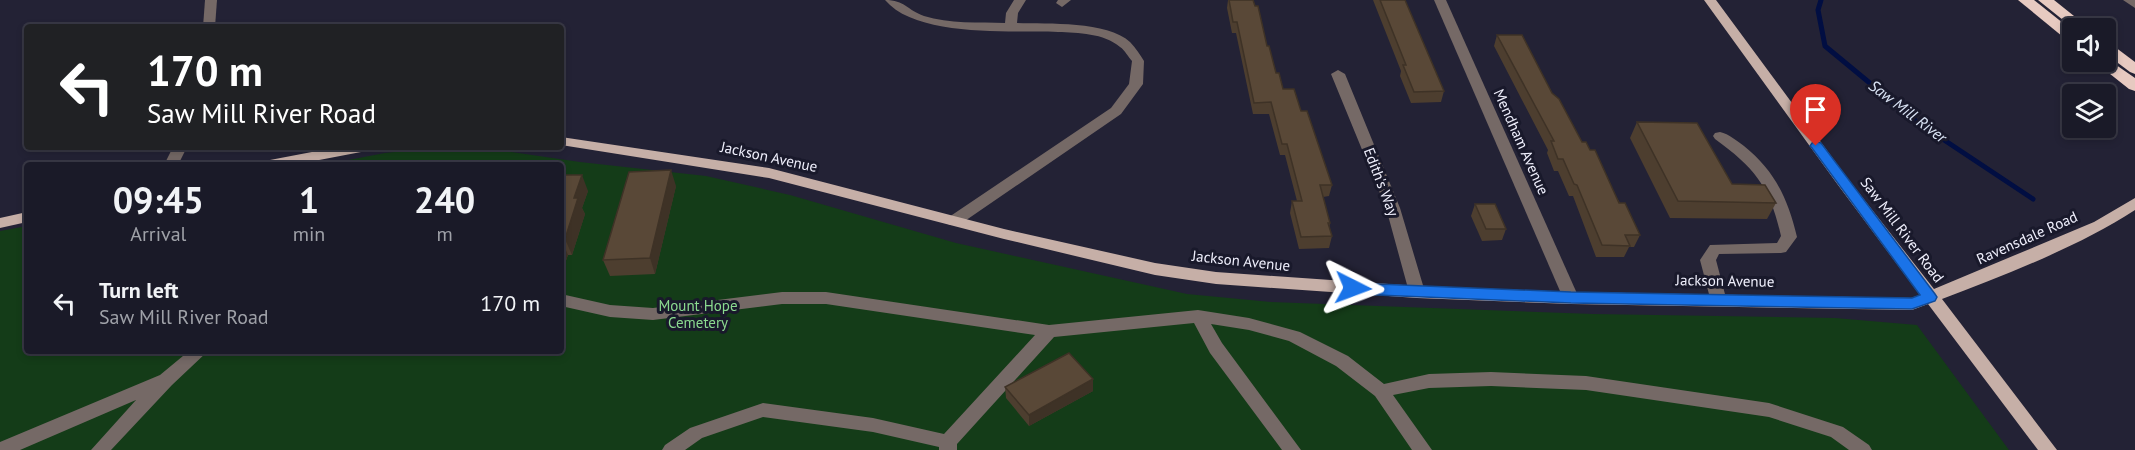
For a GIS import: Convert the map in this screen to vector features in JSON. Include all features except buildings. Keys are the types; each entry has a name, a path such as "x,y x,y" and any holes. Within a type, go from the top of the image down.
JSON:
{"highway":[{"path":"2025,0 2062,29"},
{"path":"2045,0 2069,18"},
{"path":"2116,55 2135,69"},
{"path":"2116,72 2135,86"}],"main road":[{"name":"Saw Mill River Road","path":"1710,0 1930,297 2048,450"},
{"name":"Jackson Avenue","path":"564,141 769,173 954,221 1155,269 1215,278 1417,292 1571,298 1718,298 1912,304 1930,297"},
{"path":"285,162 346,150"},
{"name":"Ravensdale Road","path":"1930,297 1981,278 2098,226 2135,203"},
{"path":"0,222 24,218"}],"street":[{"path":"209,24 212,0"},
{"path":"891,0 918,18 943,24 1075,29 1105,34 1125,44 1138,61 1136,84 1116,111 954,221"},
{"path":"1011,27 1012,14 1020,0"},
{"name":"Mendham Avenue","path":"1440,0 1571,298"},
{"path":"2130,0 2135,4"},
{"name":"Edith's Way","path":"1338,74 1393,208 1417,292"},
{"path":"1718,298 1708,260 1715,249 1780,248 1789,237 1774,185 1744,153 1720,136"},
{"path":"564,301 610,311 653,314 782,298 826,298 1049,331 1198,316 1249,324 1294,336 1342,361 1381,391 1412,438 1423,450"},
{"path":"1198,316 1216,348 1292,450"},
{"path":"671,450 696,433 764,410 873,425 948,446 1049,331"},
{"path":"100,450 166,380 196,354"},
{"path":"1381,391 1429,381 1491,379 1586,383 1769,410 1837,432 1863,450"},
{"path":"1,450 166,380"}],"green space":[{"name":"Mount Hope Cemetery","path":"414,150 497,150 706,176 790,195 956,243 1187,294 1271,302 1593,314 1835,318 1917,325 2009,450 0,450 0,231 24,227 24,354 564,354 564,162 338,162"}],"waterway":[{"name":"Saw Mill River","path":"1821,0 1818,10 1825,46 1917,122 2033,199"}],"route":[{"path":"1353,288 1571,298 1718,298 1912,304 1930,297 1816,146"}]}
